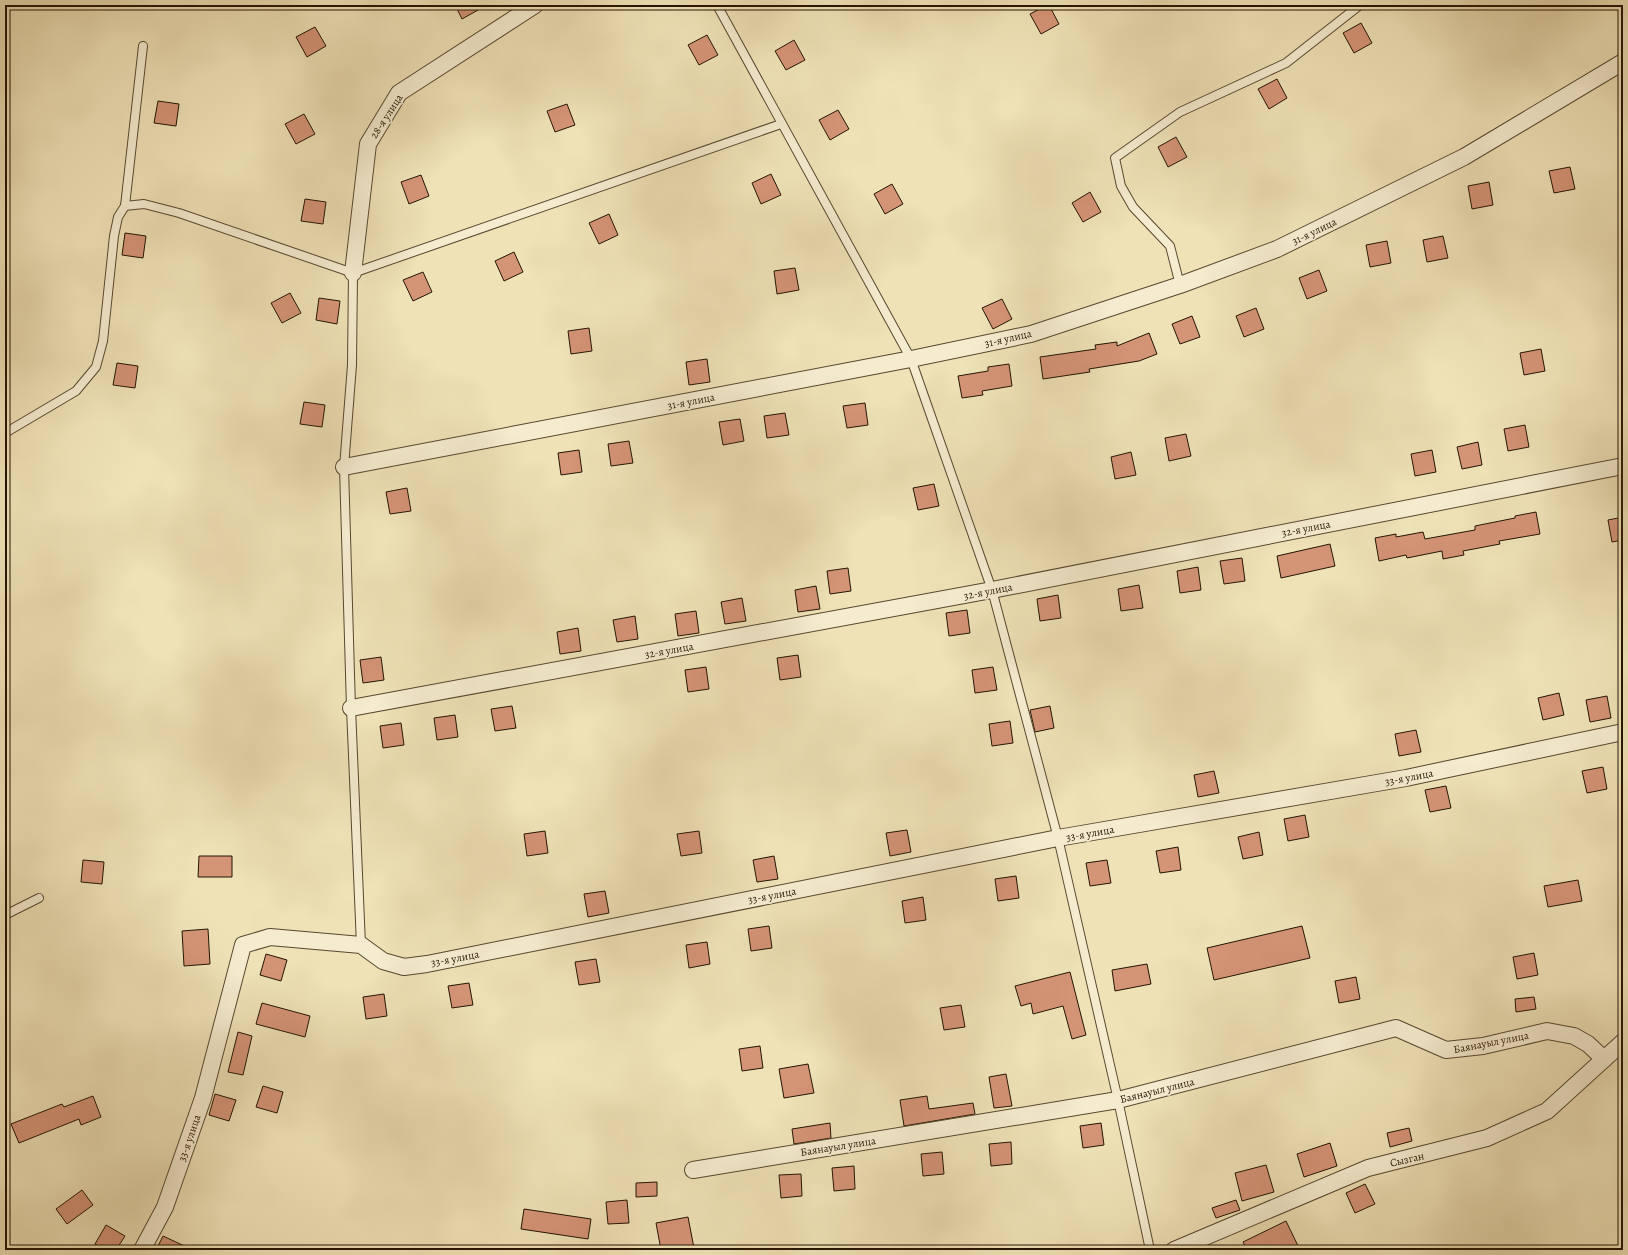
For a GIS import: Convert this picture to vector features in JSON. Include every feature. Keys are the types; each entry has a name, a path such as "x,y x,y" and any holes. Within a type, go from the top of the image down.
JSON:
{"street":[{"name":"28-я улица","path":"353,273 368,144 400,93 535,5"},
{"name":"31-я улица","path":"344,467 911,359 1031,334 1180,285 1277,249 1464,157 1623,62"},
{"name":"32-я улица","path":"351,708 992,590 1623,466"},
{"name":"33-я улица","path":"142,1250 165,1207 203,1098 243,945 270,937 361,945 383,961 404,967 427,964 1058,838 1406,778 1623,732"},
{"name":"Баянауыл улица","path":"693,1170 1118,1100 1396,1028 1446,1050 1483,1046 1547,1031 1574,1036 1588,1044 1604,1059"},
{"name":"Сызган","path":"1174,1250 1368,1168 1487,1138 1547,1111 1623,1042"}],"lane":[{"path":"717,5 911,359 992,590 1058,838 1118,1100 1150,1250"},
{"path":"1180,285 1170,246 1133,207 1121,186 1115,158 1180,112 1286,63 1360,5"},
{"path":"5,433 76,391 96,367 103,341 114,236 118,217 125,206 143,46"},
{"path":"125,206 144,204 179,213 353,273 781,124"},
{"path":"353,273 352,366 344,467 351,708 361,945"},
{"path":"5,915 39,898"}],"building":[{"path":"455,5 487,5 462,19"},
{"path":"1049,5 1059,24 1041,34 1030,14"},
{"path":"1361,23 1372,43 1354,53 1343,33"},
{"path":"315,27 326,46 307,57 296,37"},
{"path":"707,35 718,55 699,65 688,45"},
{"path":"794,40 805,60 786,70 775,51"},
{"path":"1277,79 1287,98 1269,109 1258,89"},
{"path":"158,101 179,104 176,126 154,123"},
{"path":"567,104 575,125 555,132 547,111"},
{"path":"838,110 849,129 830,140 819,120"},
{"path":"304,114 315,134 296,144 285,124"},
{"path":"1176,137 1187,157 1168,167 1158,147"},
{"path":"1570,167 1575,189 1554,193 1549,171"},
{"path":"771,174 781,195 761,204 752,183"},
{"path":"421,175 429,196 409,204 401,182"},
{"path":"1489,182 1493,205 1472,209 1468,186"},
{"path":"892,184 903,204 885,214 874,194"},
{"path":"1090,192 1101,212 1083,222 1072,203"},
{"path":"305,199 326,202 323,224 301,221"},
{"path":"609,214 618,235 599,244 589,223"},
{"path":"125,233 146,236 143,258 122,255"},
{"path":"1443,236 1448,258 1427,262 1423,240"},
{"path":"1387,241 1391,263 1370,267 1366,245"},
{"path":"514,252 523,272 504,281 495,261"},
{"path":"795,268 799,290 777,294 774,271"},
{"path":"1319,270 1327,291 1307,299 1299,278"},
{"path":"423,272 432,292 413,301 403,280"},
{"path":"290,293 301,313 282,323 271,303"},
{"path":"319,298 340,301 337,324 316,320"},
{"path":"1002,299 1012,319 993,329 982,308"},
{"path":"1256,308 1264,329 1244,337 1236,316"},
{"path":"1192,316 1200,337 1180,344 1172,324"},
{"path":"589,328 592,351 571,354 568,331"},
{"path":"1149,333 1157,354 1139,361 1089,369 1090,372 1043,379 1040,357 1096,349 1095,345 1117,342 1117,346"},
{"path":"1541,349 1545,371 1524,375 1520,353"},
{"path":"707,359 710,382 689,385 686,362"},
{"path":"117,363 138,366 135,388 113,385"},
{"path":"1009,364 1012,386 982,391 983,395 962,398 958,376 988,371 988,367"},
{"path":"304,402 325,405 322,427 300,424"},
{"path":"865,403 868,425 847,428 843,406"},
{"path":"785,413 789,435 767,438 764,416"},
{"path":"740,419 744,441 723,445 719,422"},
{"path":"1525,425 1529,447 1508,451 1504,429"},
{"path":"1186,434 1191,456 1169,461 1165,438"},
{"path":"629,441 633,463 611,466 608,444"},
{"path":"1478,442 1482,465 1462,469 1457,447"},
{"path":"579,450 582,472 561,475 558,453"},
{"path":"1432,450 1436,472 1415,476 1411,454"},
{"path":"1131,452 1136,475 1115,479 1111,457"},
{"path":"934,484 939,506 918,510 913,488"},
{"path":"407,488 411,511 390,514 386,492"},
{"path":"1536,512 1540,534 1499,541 1500,544 1463,551 1464,555 1443,559 1442,551 1407,558 1406,555 1379,561 1375,538 1396,534 1396,537 1423,532 1425,539 1475,530 1475,526"},
{"path":"1623,517 1623,540 1612,542 1608,520"},
{"path":"1330,544 1335,566 1281,578 1277,556"},
{"path":"1242,558 1245,581 1224,584 1220,561"},
{"path":"1198,567 1201,590 1180,593 1177,571"},
{"path":"848,568 851,591 830,594 827,571"},
{"path":"1139,585 1143,608 1121,611 1118,589"},
{"path":"816,586 820,609 798,612 795,590"},
{"path":"1058,595 1061,618 1040,621 1037,599"},
{"path":"742,598 746,621 725,624 721,602"},
{"path":"967,610 970,633 949,636 946,613"},
{"path":"696,611 699,633 678,636 675,614"},
{"path":"635,616 638,639 617,642 613,620"},
{"path":"578,628 581,651 560,654 557,632"},
{"path":"798,655 801,677 780,680 777,658"},
{"path":"381,657 384,680 363,683 360,660"},
{"path":"706,667 709,689 688,692 685,670"},
{"path":"993,667 997,690 975,693 972,670"},
{"path":"1559,693 1564,715 1543,720 1538,698"},
{"path":"1607,696 1611,718 1590,722 1586,700"},
{"path":"512,706 516,728 495,731 491,709"},
{"path":"1050,706 1054,728 1035,732 1030,710"},
{"path":"455,715 458,737 437,740 434,718"},
{"path":"1010,721 1013,743 992,746 989,724"},
{"path":"401,723 404,745 383,748 380,726"},
{"path":"1416,730 1421,752 1399,756 1395,734"},
{"path":"1603,767 1607,789 1587,793 1582,771"},
{"path":"1214,771 1219,793 1198,797 1194,775"},
{"path":"1446,786 1451,808 1430,812 1425,790"},
{"path":"1305,815 1309,837 1288,841 1284,819"},
{"path":"907,830 911,852 890,856 886,833"},
{"path":"545,831 548,853 527,856 524,834"},
{"path":"699,831 702,853 681,856 677,834"},
{"path":"1259,832 1263,855 1243,859 1238,837"},
{"path":"1178,847 1181,870 1160,873 1156,851"},
{"path":"199,856 232,856 232,877 198,877"},
{"path":"774,856 778,879 757,882 753,860"},
{"path":"83,860 104,862 102,884 81,882"},
{"path":"1107,860 1111,883 1090,886 1086,863"},
{"path":"1016,876 1019,898 998,901 995,879"},
{"path":"1578,880 1582,901 1548,907 1544,886"},
{"path":"605,891 609,913 588,917 584,894"},
{"path":"923,897 926,920 905,923 902,901"},
{"path":"769,926 772,948 751,951 748,929"},
{"path":"1302,926 1310,958 1214,980 1207,948"},
{"path":"208,929 210,964 184,966 182,931"},
{"path":"707,942 710,964 689,968 686,945"},
{"path":"1534,953 1538,975 1517,979 1513,957"},
{"path":"266,954 287,960 281,981 260,975"},
{"path":"596,959 600,982 579,985 575,962"},
{"path":"1147,964 1151,984 1115,991 1112,970"},
{"path":"1070,972 1086,1035 1072,1039 1063,1006 1033,1014 1031,1003 1021,1006 1015,986"},
{"path":"1356,977 1360,999 1339,1003 1335,981"},
{"path":"469,983 473,1005 452,1008 448,986"},
{"path":"384,994 387,1016 366,1019 363,997"},
{"path":"1534,997 1536,1009 1516,1012 1515,999"},
{"path":"262,1003 310,1016 305,1037 256,1024"},
{"path":"961,1005 965,1027 944,1030 940,1008"},
{"path":"238,1032 252,1036 243,1075 228,1072"},
{"path":"760,1046 763,1068 742,1071 739,1049"},
{"path":"808,1064 814,1093 784,1098 779,1069"},
{"path":"1006,1074 1012,1106 994,1108 989,1077"},
{"path":"263,1086 283,1092 277,1113 256,1107"},
{"path":"215,1094 236,1100 229,1121 209,1115"},
{"path":"93,1096 101,1117 81,1125 79,1119 19,1143 11,1124 62,1104 64,1107"},
{"path":"927,1096 929,1109 973,1103 975,1114 904,1126 900,1100"},
{"path":"830,1123 831,1138 794,1144 792,1129"},
{"path":"1101,1123 1104,1145 1083,1148 1080,1126"},
{"path":"1409,1128 1412,1141 1390,1147 1387,1133"},
{"path":"1011,1142 1012,1164 991,1166 989,1144"},
{"path":"1330,1143 1337,1166 1304,1177 1297,1154"},
{"path":"942,1152 944,1174 923,1176 921,1154"},
{"path":"1266,1165 1274,1192 1242,1201 1235,1173"},
{"path":"854,1166 855,1189 834,1191 832,1168"},
{"path":"801,1174 802,1196 781,1198 779,1175"},
{"path":"657,1182 657,1196 636,1197 636,1183"},
{"path":"1365,1184 1375,1204 1355,1213 1346,1193"},
{"path":"82,1190 93,1205 67,1224 56,1209"},
{"path":"627,1200 629,1223 608,1224 606,1202"},
{"path":"1236,1200 1240,1210 1216,1218 1212,1208"},
{"path":"524,1209 591,1219 588,1239 521,1229"},
{"path":"688,1217 694,1248 682,1250 661,1250 656,1223"},
{"path":"1286,1221 1300,1250 1247,1250 1243,1242"},
{"path":"106,1225 125,1236 116,1250 104,1250 95,1244"},
{"path":"163,1236 193,1250 156,1250"}]}
